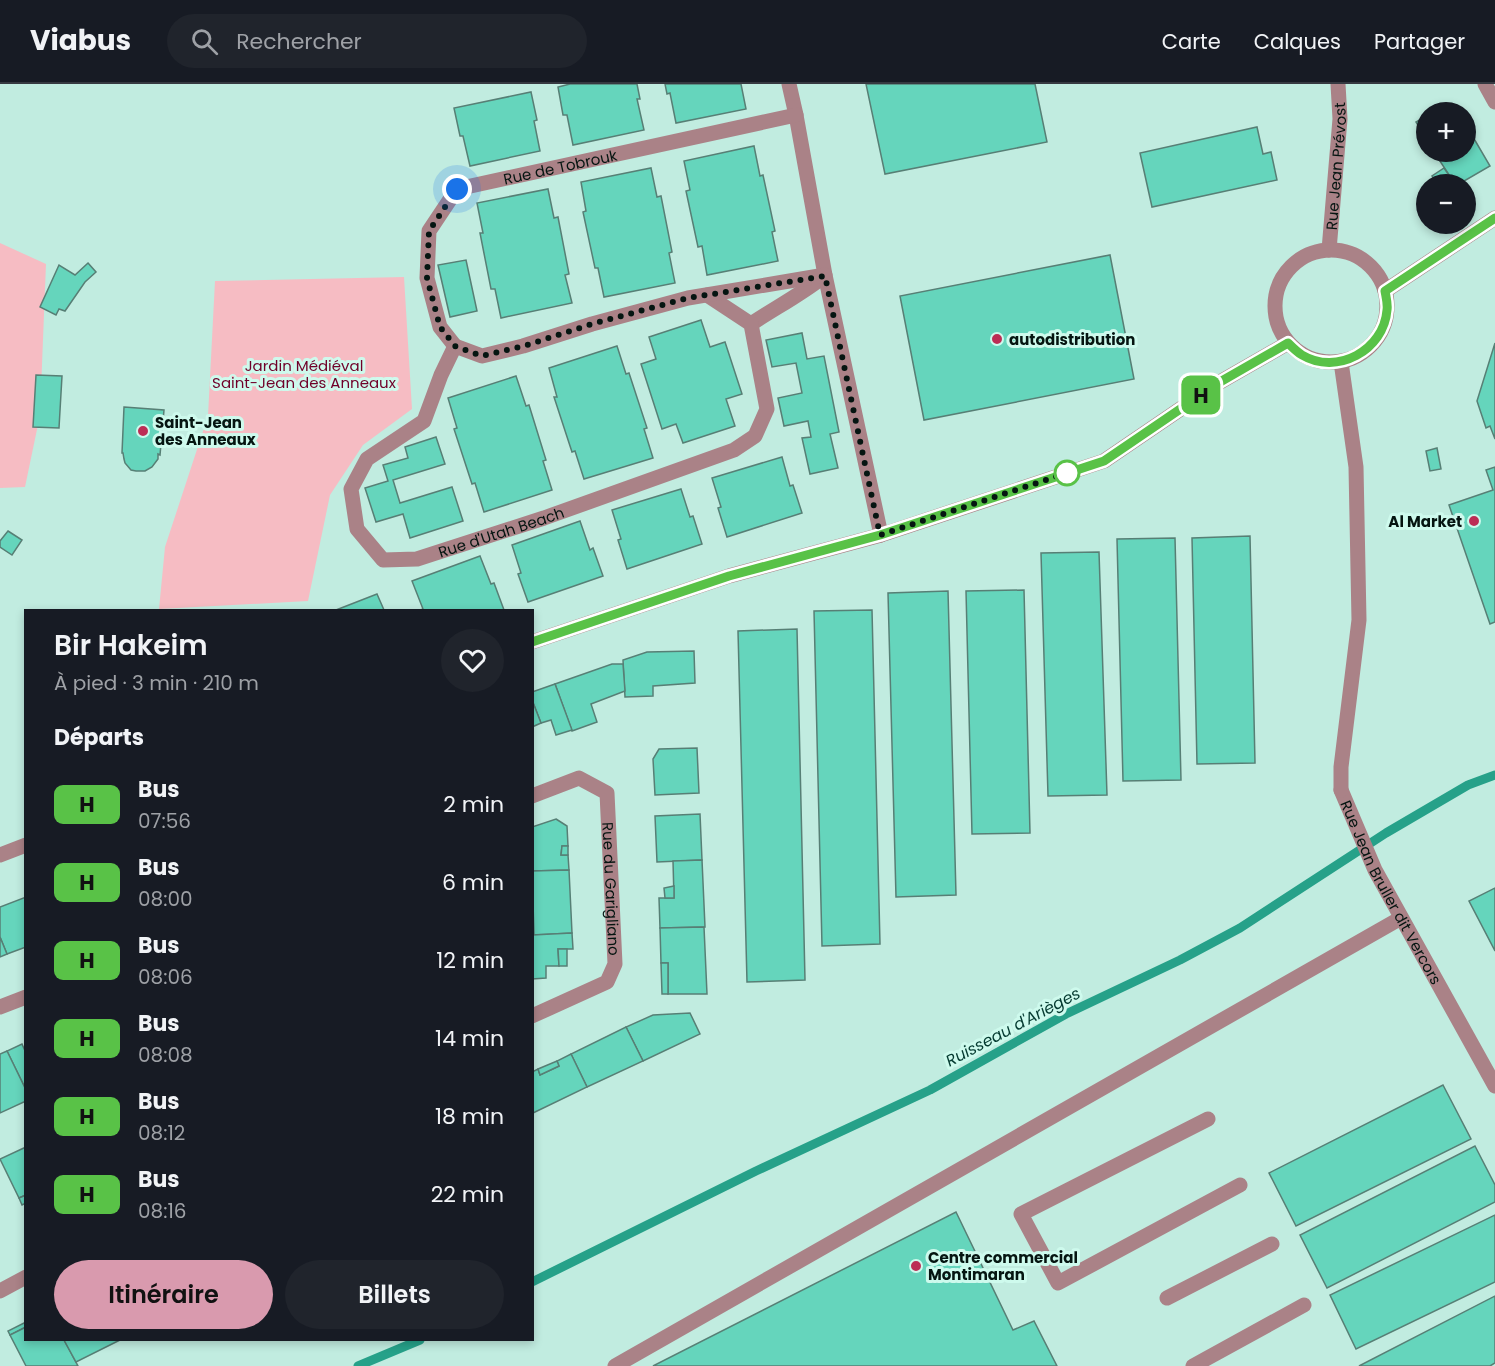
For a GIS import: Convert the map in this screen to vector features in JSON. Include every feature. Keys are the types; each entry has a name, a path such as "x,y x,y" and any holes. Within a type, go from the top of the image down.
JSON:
{"street":[{"path":"789,84 825,276 880,535"},
{"name":"Rue Jean Prévost","path":"1329,250 1340,119 1338,84"},
{"path":"1485,84 1495,102"},
{"name":"Rue de Tobrouk","path":"455,346 440,327 427,278 429,231 457,189 796,115"},
{"path":"1385,291 1495,218"},
{"path":"1329,250 1348,252 1365,261 1377,274 1385,291 1387,310 1383,328 1373,344 1358,356 1341,362 1321,362 1303,356 1288,343 1279,327 1274,309 1276,292 1284,275 1296,262 1311,253 1329,250"},
{"path":"455,346 482,356 688,298 825,276"},
{"path":"707,295 751,324 807,290 825,276"},
{"name":"Rue d'Utah Beach","path":"455,346 441,375 424,421 367,459 351,489 357,529 383,560 417,559 544,518 734,450 755,435 767,409 751,324"},
{"path":"534,641 729,576 880,535 1104,461 1220,382 1288,343"},
{"name":"Rue Jean Bruller dit Vercors","path":"1341,362 1356,467 1359,620 1341,767 1341,790 1371,861 1495,1086"},
{"name":"Rue du Garigliano","path":"534,795 579,778 607,793 615,964 607,982 534,1015"},
{"path":"0,855 24,846"},
{"path":"615,1366 1401,918"},
{"path":"0,1007 24,998"},
{"path":"1208,1119 1021,1214 1058,1282 1240,1185"},
{"path":"1167,1298 1272,1244"},
{"path":"0,1291 24,1278"},
{"path":"1193,1366 1304,1305"}],"green space":[{"path":"0,243 46,264 40,415 25,487 0,488"},
{"name":"Jardin Médiéval Saint-Jean des Anneaux","path":"404,277 412,409 363,445 330,495 308,601 159,609 165,547 208,416 215,281"}],"building":[{"path":"570,84 637,84 640,99 637,99 644,130 573,145 567,115 563,115 558,87"},
{"path":"665,84 741,84 746,109 676,123 670,93 667,94"},
{"path":"866,84 1035,84 1047,142 885,174"},
{"path":"531,92 540,151 470,166 454,108"},
{"path":"1257,127 1263,154 1271,152 1277,180 1152,207 1140,153"},
{"path":"1476,142 1490,166 1476,174 1448,174 1441,162 1476,162"},
{"path":"754,146 775,231 772,232 778,261 707,275 702,246 698,247 686,191 690,190 684,161"},
{"path":"651,168 657,197 661,196 672,252 669,253 675,283 604,297 583,212 586,211 581,182"},
{"path":"1444,168 1448,174 1435,174"},
{"path":"548,189 554,218 558,217 569,274 565,275 572,303 501,318 495,289 491,289 480,233 483,233 477,203"},
{"path":"1110,255 1134,379 924,420 900,296"},
{"path":"466,260 477,311 450,317 438,265"},
{"path":"88,263 96,272 85,282 65,311 59,309 56,315 40,307 59,265 75,275"},
{"path":"701,320 710,347 725,342 742,394 726,399 735,426 683,443 676,424 662,429 641,364 656,359 649,337"},
{"path":"802,333 807,359 824,356 839,432 830,434 838,468 810,474 802,438 811,437 808,421 784,426 778,398 802,393 796,363 772,367 766,340"},
{"path":"1495,343 1495,439 1490,426 1486,428 1477,401"},
{"path":"617,346 626,374 629,373 647,428 644,429 653,458 584,479 575,451 572,452 554,397 557,397 549,368"},
{"path":"36,375 62,376 59,428 33,427"},
{"path":"516,376 526,406 529,405 546,460 543,461 552,490 484,512 454,429 457,428 448,398"},
{"name":"Saint-Jean des Anneaux","path":"124,407 164,410 160,455 158,454 158,459 152,467 145,471 131,470 125,463 122,453"},
{"path":"436,437 445,464 393,480 400,503 452,487 463,521 410,538 403,514 376,522 365,488 388,481 383,465 408,458 405,447"},
{"path":"1437,448 1441,469 1430,471 1426,451"},
{"path":"782,457 790,486 793,485 802,513 727,537 712,478"},
{"path":"1495,467 1495,622 1490,624 1449,505 1493,490 1486,470"},
{"path":"681,489 702,544 627,569 612,510"},
{"path":"580,521 590,550 593,548 603,576 528,602 518,574 521,573 512,545"},
{"path":"8,531 22,540 12,555 0,547 0,541"},
{"path":"1250,536 1255,763 1197,764 1192,538"},
{"path":"1175,538 1181,780 1123,781 1117,539"},
{"path":"1099,552 1107,795 1048,796 1041,553"},
{"path":"480,556 504,609 423,609 412,581"},
{"path":"1024,590 1030,833 972,834 966,591"},
{"path":"948,591 956,895 896,897 888,593"},
{"path":"377,594 384,609 339,609"},
{"path":"872,610 880,944 822,946 814,611"},
{"path":"797,629 805,980 747,982 738,631"},
{"path":"694,651 695,683 653,686 653,696 625,697 623,660 647,652"},
{"path":"612,664 623,664 625,691 591,704 597,722 572,731 555,684"},
{"path":"555,684 572,730 556,735 551,720 541,723 534,705 534,691"},
{"path":"534,705 541,723 534,726"},
{"path":"697,748 699,793 655,795 653,759 659,749"},
{"path":"700,814 702,860 657,862 655,816"},
{"path":"556,819 567,826 568,846 562,846 561,855 568,855 569,870 534,871 534,826"},
{"path":"562,846 568,846 568,855 561,855"},
{"path":"702,860 705,927 660,928 659,898 674,898 673,861"},
{"path":"569,870 572,933 534,935 534,871"},
{"path":"674,886 674,898 665,898 664,888"},
{"path":"1495,888 1495,951 1469,901"},
{"path":"24,898 24,948 7,954 0,937 0,907"},
{"path":"704,927 707,994 668,994 668,963 661,963 660,928"},
{"path":"572,933 573,949 558,949 559,966 546,966 546,978 534,979 534,935"},
{"path":"0,937 7,954 0,957"},
{"path":"558,949 567,949 567,966 559,966"},
{"path":"661,963 668,963 668,994 662,994"},
{"path":"690,1013 700,1034 643,1061 626,1027 653,1015"},
{"path":"626,1027 643,1061 587,1087 571,1054"},
{"path":"22,1044 24,1086 7,1051"},
{"path":"7,1051 24,1086 24,1102 0,1113 0,1054"},
{"path":"571,1054 587,1087 534,1113 534,1071 538,1069 540,1075 559,1066 557,1061"},
{"path":"557,1061 559,1066 540,1075 538,1069"},
{"path":"1443,1085 1471,1139 1296,1226 1269,1173"},
{"path":"1475,1146 1495,1185 1495,1202 1327,1288 1300,1235"},
{"path":"24,1148 24,1196 19,1198 0,1159"},
{"path":"24,1196 24,1204 22,1205 19,1198"},
{"name":"Centre commercial Montimaran","path":"956,1212 1013,1330 1034,1321 1057,1366 653,1366"},
{"path":"1495,1215 1495,1282 1356,1349 1330,1295"},
{"path":"1495,1296 1495,1363 1490,1366 1359,1366"},
{"path":"24,1323 24,1328 10,1335 8,1331"},
{"path":"24,1328 24,1341 65,1341 78,1366 26,1366 10,1335"},
{"path":"65,1341 118,1341 76,1362"}],"waterway":[{"name":"Ruisseau d'Arièges","path":"534,1281 756,1171 930,1090 1066,1014 1180,960 1240,928 1386,833 1468,785 1495,775"},
{"name":"Ruisseau d'Arièges","path":"358,1366 418,1341"}],"bus line":[{"name":"H","path":"534,641 729,576 880,535 1104,461 1220,382 1288,343 1303,356 1321,362 1341,362 1358,356 1373,344 1383,328 1387,310 1385,291 1495,218"}],"place":[{"name":"autodistribution","path":"997,339"},
{"name":"Saint-Jean des Anneaux","path":"143,431"},
{"name":"Al Market","path":"1474,521"},
{"name":"Centre commercial Montimaran","path":"916,1266"}],"route":[{"path":"457,189 429,231 427,278 440,327 455,346 482,356 688,298 825,276 880,535 1067,473"}]}
